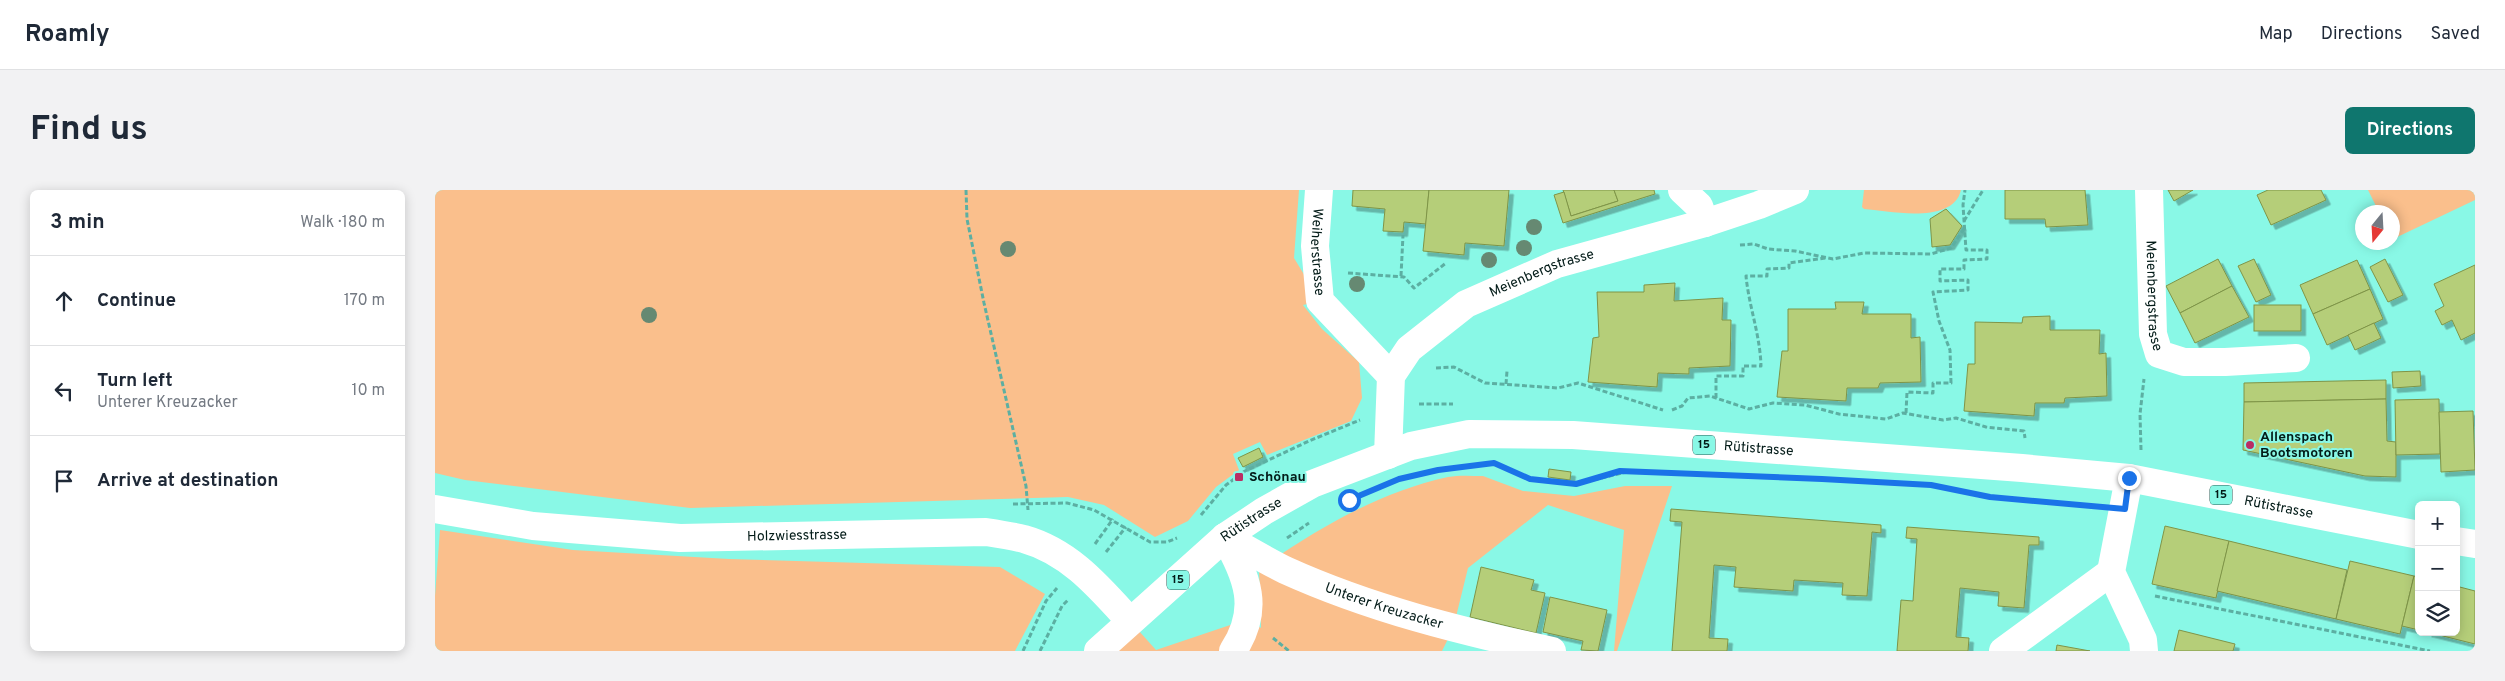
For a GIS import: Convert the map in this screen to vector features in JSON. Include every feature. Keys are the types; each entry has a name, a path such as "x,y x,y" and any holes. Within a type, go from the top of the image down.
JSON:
{"street":[{"name":"Weiherstrasse","path":"1319,190 1315,246 1319,301 1391,376"},
{"path":"1682,190 1699,206 1705,223"},
{"name":"Meienbergstrasse","path":"1391,376 1409,349 1466,304 1557,264 1705,223 1759,205 1795,190"},
{"name":"Meienbergstrasse","path":"2149,190 2153,334 2159,354 2184,362 2296,358"},
{"path":"1388,455 1391,376"},
{"name":"Rütistrasse","path":"1098,651 1225,537 1312,484 1411,446 1469,434 1573,435 2022,468 2129,478 2415,533"},
{"path":"2129,478 2111,572 2143,640 2144,651"},
{"name":"Holzwiesstrasse","path":"435,509 533,526 680,538 986,532 1025,539 1064,557 1089,575 1130,621"},
{"path":"1225,537 1242,569 1248,595 1249,619 1243,636 1233,651"},
{"name":"Unterer Kreuzacker","path":"1225,537 1285,570 1402,614 1453,629 1552,651"},
{"path":"2460,542 2475,544"},
{"path":"2003,651 2111,572"}],"path":[{"path":"966,190 967,219 983,303 1026,486 1028,503 1025,539"},
{"path":"1906,413 1907,392 1933,393 1933,383 1951,382 1950,350 1939,321 1933,292 1968,290 1968,280 1940,281 1940,269 1964,269 1964,260 1987,259 1987,250 1966,250 1964,229 1965,190"},
{"path":"1964,221 1983,190"},
{"path":"1716,398 1716,376 1743,376 1743,366 1761,366 1758,332 1748,296 1746,276 1767,276 1767,269 1789,268 1789,262 1840,258 1864,253 1939,253 1951,248 1964,229"},
{"path":"1401,276 1403,235"},
{"path":"1733,246 1754,244 1768,249 1795,251 1826,258"},
{"path":"1317,271 1401,276 1414,288 1446,263"},
{"path":"2141,454 2140,414 2145,368 2159,354"},
{"path":"1433,370 1439,367 1454,366 1485,383 1557,388 1578,383 1668,410 1676,410 1688,398 1698,396 1716,398 1739,408 1749,409 1773,403 1805,405 1839,414 1886,419 1906,413 1943,420 1956,418 1986,427 2024,431 2025,442 2022,468"},
{"path":"1506,384 1507,371"},
{"path":"1419,394 1419,404"},
{"path":"1199,518 1226,485 1245,471 1362,419 1366,404 1390,402 1459,405"},
{"path":"1494,463 1530,479 1576,484 1620,471 1630,472"},
{"path":"1259,555 1311,522"},
{"path":"1126,527 1151,542 1167,542 1182,535"},
{"path":"2123,599 2143,594 2430,651"}],"shaded area":[{"path":"435,190 1299,190 1294,258 1320,301 1303,305 1322,329 1359,362 1362,398 1351,421 1267,455 1260,442 1233,454 1239,470 1216,487 1188,521 1155,537 1104,505 1068,497 690,508 465,480 435,473"},
{"path":"1864,190 1961,190 1956,201 1946,208 1933,212 1904,213 1864,209 1862,207"},
{"path":"2368,190 2475,190 2475,200 2400,236 2400,205 2376,205"},
{"path":"1483,476 1523,491 1574,496 1625,486 1672,486 1617,651 1614,651 1624,530 1548,505 1468,568 1453,629 1442,651 1098,651 1130,621 1156,650 1248,619 1261,628 1259,569 1326,526 1373,502 1422,484 1448,477"},
{"path":"440,530 573,550 729,559 1000,567 1045,594 1015,651 435,651 435,596"}],"building":[{"path":"1353,190 1429,190 1426,224 1404,222 1403,232 1383,231 1385,209 1352,206"},
{"path":"1429,190 1509,190 1504,246 1465,243 1464,255 1423,251"},
{"path":"1563,190 1614,190 1618,201 1571,216"},
{"path":"1614,190 1654,190 1655,194 1563,223 1554,195 1564,192 1571,216 1618,201"},
{"path":"2005,190 2085,190 2088,225 2046,227 2045,219 2005,219"},
{"path":"2168,190 2193,190 2174,201"},
{"path":"2268,190 2321,190 2326,200 2271,225 2257,195"},
{"path":"1946,209 1962,226 1950,245 1932,247 1930,219"},
{"path":"2218,259 2232,286 2180,313 2166,286"},
{"path":"2254,259 2271,295 2256,302 2238,266"},
{"path":"2385,259 2403,295 2388,302 2370,267"},
{"path":"2357,260 2370,289 2313,314 2300,285"},
{"path":"2475,265 2475,333 2461,340 2452,320 2442,325 2435,311 2444,306 2434,284"},
{"path":"1675,283 1674,301 1723,298 1722,320 1731,320 1730,366 1689,368 1689,374 1658,373 1657,387 1588,382 1593,338 1599,337 1597,292 1644,292 1644,285"},
{"path":"2232,286 2249,317 2195,343 2180,313"},
{"path":"2370,289 2383,319 2327,345 2313,314"},
{"path":"1835,302 1864,302 1862,314 1911,314 1911,338 1920,337 1921,382 1880,383 1878,388 1847,388 1846,401 1777,397 1782,351 1788,351 1788,309 1836,309"},
{"path":"2254,305 2301,305 2301,331 2254,331"},
{"path":"2050,316 2050,330 2100,330 2099,354 2106,353 2107,396 2065,398 2064,403 2035,403 2034,416 1964,411 1968,364 1975,364 1975,322 2022,323 2023,317"},
{"path":"2374,323 2381,338 2355,350 2348,335"},
{"path":"2420,371 2421,386 2393,388 2392,372"},
{"path":"2386,380 2386,399 2244,402 2244,383"},
{"path":"2386,399 2387,441 2396,442 2396,477 2365,476 2243,450 2244,402"},
{"path":"2439,399 2440,454 2396,455 2395,400"},
{"path":"2473,411 2475,470 2441,472 2439,412"},
{"path":"1259,448 1263,457 1243,467 1238,458"},
{"path":"1549,469 1571,472 1570,480 1548,477"},
{"path":"1671,509 1881,525 1881,533 1872,532 1867,596 1842,595 1843,583 1794,580 1793,591 1734,587 1736,567 1714,565 1709,638 1728,639 1727,651 1672,651 1682,522 1670,521"},
{"path":"2165,526 2229,541 2216,598 2152,584"},
{"path":"1907,527 2039,537 2039,545 2029,545 2024,608 1998,606 1999,592 1960,588 1956,637 1969,638 1968,651 1897,651 1901,600 1913,601 1917,539 1906,538"},
{"path":"2229,541 2347,570 2336,619 2217,591"},
{"path":"2350,561 2414,576 2400,634 2336,619"},
{"path":"1481,567 1534,580 1531,590 1545,593 1536,633 1470,617"},
{"path":"2414,576 2415,576 2415,629 2402,626"},
{"path":"2460,587 2475,591 2475,644 2443,636 2460,636"},
{"path":"1550,597 1607,610 1598,651 1581,650 1583,641 1543,632"},
{"path":"2179,630 2235,644 2233,651 2174,651"},
{"path":"2057,645 2090,651 2056,651"}],"place":[{"name":"Allenspach Bootsmotoren","path":"2250,445"},
{"name":"Schönau","path":"1239,477"}],"route":[{"path":"1349,500 1399,479 1438,470 1494,463 1530,479 1576,484 1620,471 1822,479 1931,485 1990,497 2125,509 2129,478"}]}
